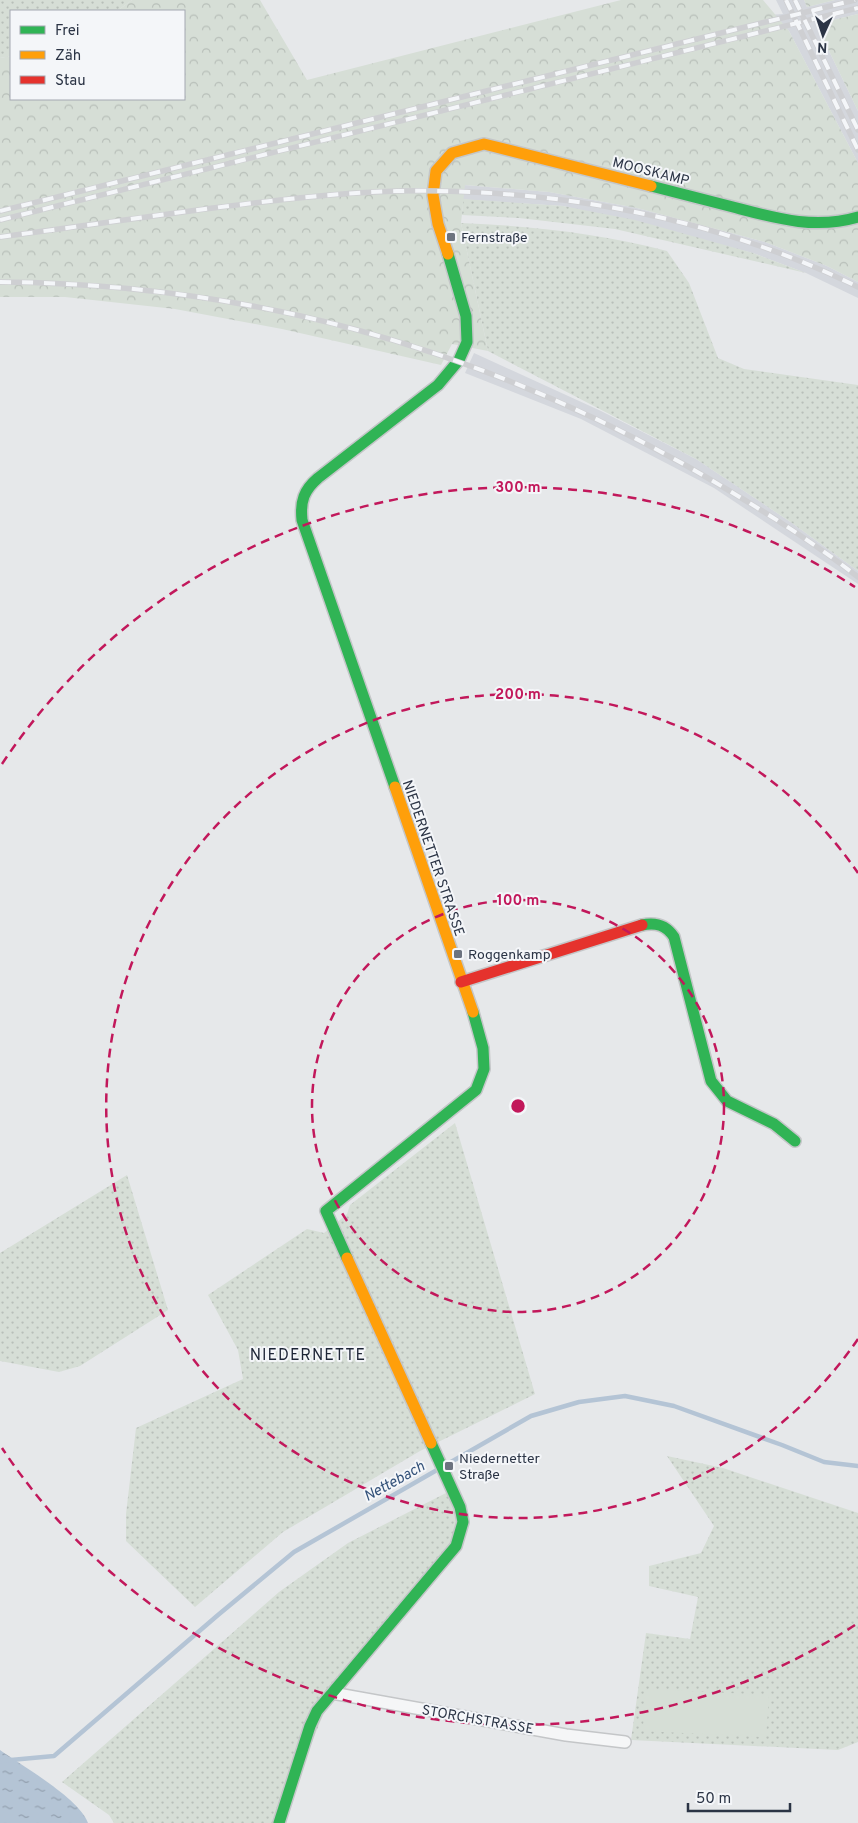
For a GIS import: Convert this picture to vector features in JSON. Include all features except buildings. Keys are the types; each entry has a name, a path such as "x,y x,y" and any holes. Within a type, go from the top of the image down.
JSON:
{"street":[{"name":"MOOSKAMP","path":"301,501 308,486 438,385 454,368 463,354 467,333 465,306 435,212 432,187 434,174 440,161 456,149 469,145 484,144 788,221 817,225 843,222 858,216"},
{"name":"NIEDERNETTER STRASSE","path":"279,1823 310,1726 317,1711 456,1546 463,1522 460,1507 326,1211 476,1090 484,1069 483,1048 479,1030 302,520 301,501"},
{"path":"462,982 641,925 651,923 666,926 674,938 711,1081 728,1101 774,1124 795,1141"},
{"name":"STORCHSTRASSE","path":"332,1693 566,1735 625,1742"}],"shaded area":[{"path":"776,0 804,0 807,7 835,0 858,0 858,14 816,24 858,111 858,163 789,31 769,15 783,14"},
{"path":"464,185 549,192 637,208 765,242 827,266 858,282 858,298 806,273 753,253 563,206 441,198"},
{"path":"474,353 601,411 696,459 792,523 858,571 858,584 714,488 581,419 465,373"}],"green space":[{"path":"0,0 132,0 118,10 10,10 10,56 0,58"},
{"path":"132,0 260,0 307,80 621,0 763,0 789,31 858,163 858,282 827,266 765,242 637,208 549,192 465,185 461,223 488,351 452,344 441,365 282,329 175,309 65,297 0,297 0,58 10,56 10,100 185,100 185,10 118,10"},
{"path":"804,0 835,0 807,7"},
{"path":"858,14 858,111 816,24"},
{"path":"463,199 563,206 635,220 753,253 806,273 615,229 519,218 462,215"},
{"path":"461,223 565,231 616,239 667,251 689,283 718,358 744,369 858,385 858,571 792,523 696,459 488,351"},
{"path":"455,1123 535,1394 420,1451 283,1532 195,1607 126,1541 126,1514 136,1428 243,1379 238,1350 208,1295 307,1229 324,1233 347,1214 350,1205"},
{"path":"127,1175 168,1310 80,1366 59,1372 0,1361 0,1253"},
{"path":"667,1456 723,1468 858,1513 858,1742 838,1750 631,1740 646,1633 690,1639 698,1597 649,1586 649,1566 701,1553 714,1526"},
{"path":"446,1493 457,1501 456,1546 332,1693 279,1823 114,1823 109,1815 62,1782 279,1592 348,1543"},
{"path":"645,1689 769,1695 766,1737 643,1731"}],"water":[{"path":"0,1750 62,1793 83,1813 88,1823 0,1823"}],"waterway":[{"name":"Nettebach","path":"0,1761 54,1756 294,1552 531,1416 579,1402 625,1396 674,1406 824,1462 858,1466"}],"railway":[{"path":"786,0 858,150"},
{"path":"795,0 858,130"},
{"path":"0,211 855,0"},
{"path":"0,220 858,8"},
{"path":"0,237 301,198 397,191 456,191 516,195 575,202 634,212 691,225 748,242 804,263 858,287"},
{"path":"0,282 92,286 181,295 269,309 355,329 440,355 523,386 605,423 687,466 774,518 858,577"}],"traffic: fast":[{"path":"651,186 795,221 842,221 858,217"},
{"path":"395,787 302,520 302,502 313,482 438,385 459,360 467,342 466,316 448,254"},
{"path":"642,925 660,925 674,937 711,1081 727,1101 774,1124 795,1141"},
{"path":"347,1258 326,1211 476,1090 484,1069 483,1048 473,1012"},
{"path":"279,1823 310,1726 317,1711 456,1546 463,1522 460,1507 431,1443"}],"traffic: slow":[{"path":"448,254 438,224 433,195 436,171 452,153 484,144 651,186"},
{"path":"395,787 473,1012"},
{"path":"347,1258 431,1443"}],"traffic: jam":[{"path":"461,982 642,925"}],"place":[{"name":"Fernstraße","path":"451,237"},
{"name":"Roggenkamp","path":"458,954"},
{"name":"Niedernetter Straße","path":"449,1466"}],"district":[{"name":"NIEDERNETTE","path":"308,1354"}]}
